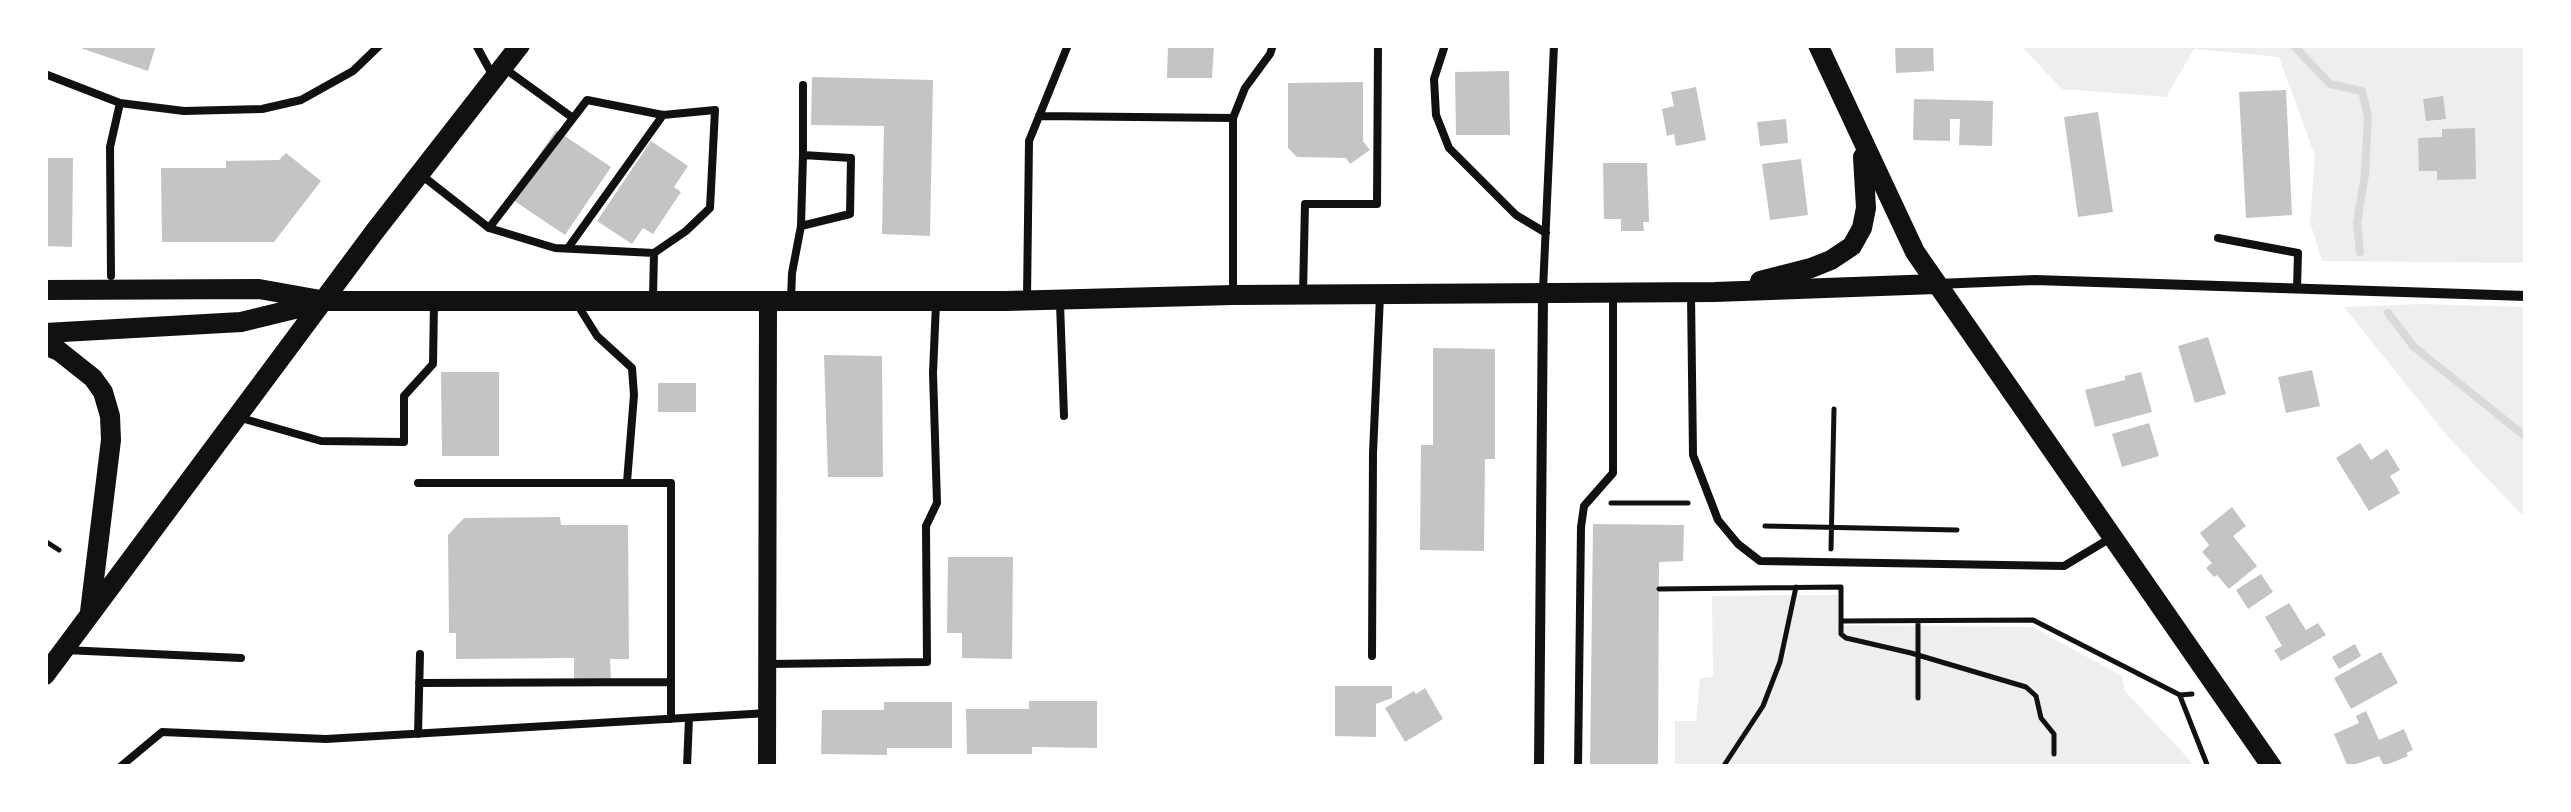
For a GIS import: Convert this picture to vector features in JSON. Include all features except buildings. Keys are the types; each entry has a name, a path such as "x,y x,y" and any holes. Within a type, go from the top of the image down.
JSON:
{"main road":[{"path":"45,675 520,45"},
{"path":"1818,45 1915,252 2272,767"},
{"path":"1715,292 1811,268 1852,246 1862,228 1866,208 1858,133"},
{"path":"45,290 259,289 326,302 654,301 1715,292 1936,284"},
{"path":"45,332 241,322 326,302"},
{"path":"45,345 93,378 103,392 110,416 108,468 90,612"}],"street":[{"path":"1936,284 2035,280 2526,296"},
{"path":"1539,767 1543,294"},
{"path":"767,767 768,300"}],"lane":[{"path":"45,74 120,103 184,110 275,106 301,100 353,71 380,45"},
{"path":"476,45 498,73 574,118"},
{"path":"1027,299 1029,141 1068,45"},
{"path":"1233,296 1233,118 1244,88 1273,45"},
{"path":"1303,296 1305,204 1377,204 1378,45"},
{"path":"1445,45 1434,79 1436,116 1449,148 1516,215 1546,232"},
{"path":"1543,294 1554,45"},
{"path":"792,300 792,274 801,226 803,85"},
{"path":"419,174 490,228 554,248 654,253 710,208 715,110 663,115 587,100 490,228"},
{"path":"111,276 110,147 120,103"},
{"path":"568,248 663,115"},
{"path":"1039,116 1233,118"},
{"path":"801,226 850,214 852,158 803,155"},
{"path":"2218,238 2298,253 2298,289"},
{"path":"654,253 654,301"},
{"path":"1691,290 1693,455 1718,520 1738,544 1760,561 2064,566 2113,537"},
{"path":"1578,767 1581,528 1584,506 1613,473 1613,291"},
{"path":"1372,656 1373,453 1380,295"},
{"path":"1060,298 1064,416"},
{"path":"768,664 927,662 926,526 937,503 936,299"},
{"path":"574,300 597,336 632,368 628,482"},
{"path":"237,417 321,441 404,442 404,396 433,364 434,301"},
{"path":"418,484 672,483 671,719"},
{"path":"63,650 240,658"},
{"path":"418,734 420,654"},
{"path":"419,683 671,682"},
{"path":"120,767 162,732 326,740 768,713"},
{"path":"688,767 689,718"}],"path":[{"path":"1831,587 1834,410"},
{"path":"1598,492 1608,503 1688,503"},
{"path":"1766,526 1957,530"},
{"path":"45,542 59,550"},
{"path":"1659,589 1841,587 1841,634 1846,638 2032,690 2041,718 2054,734 2054,754"},
{"path":"1723,767 1763,706 1780,662 1796,588"},
{"path":"1918,620 1918,698"},
{"path":"1841,621 2032,620 2180,696 2192,694"},
{"path":"2180,696 2208,767"}],"shaded area":[{"path":"2027,45 2526,45 2526,263 2322,261 2310,222 2315,156 2279,57 2194,49 2166,97 2062,89 2024,49"},
{"path":"2344,307 2526,307 2526,519 2450,439"},
{"path":"1838,595 1838,625 2032,627 2122,676 2125,691 2196,767 1675,767 1675,721 1696,721 1700,678 1713,677 1712,596"}],"waterway":[{"path":"2293,45 2330,84 2362,91 2368,116 2357,223 2360,252"},
{"path":"2388,313 2414,347 2526,437"}]}
